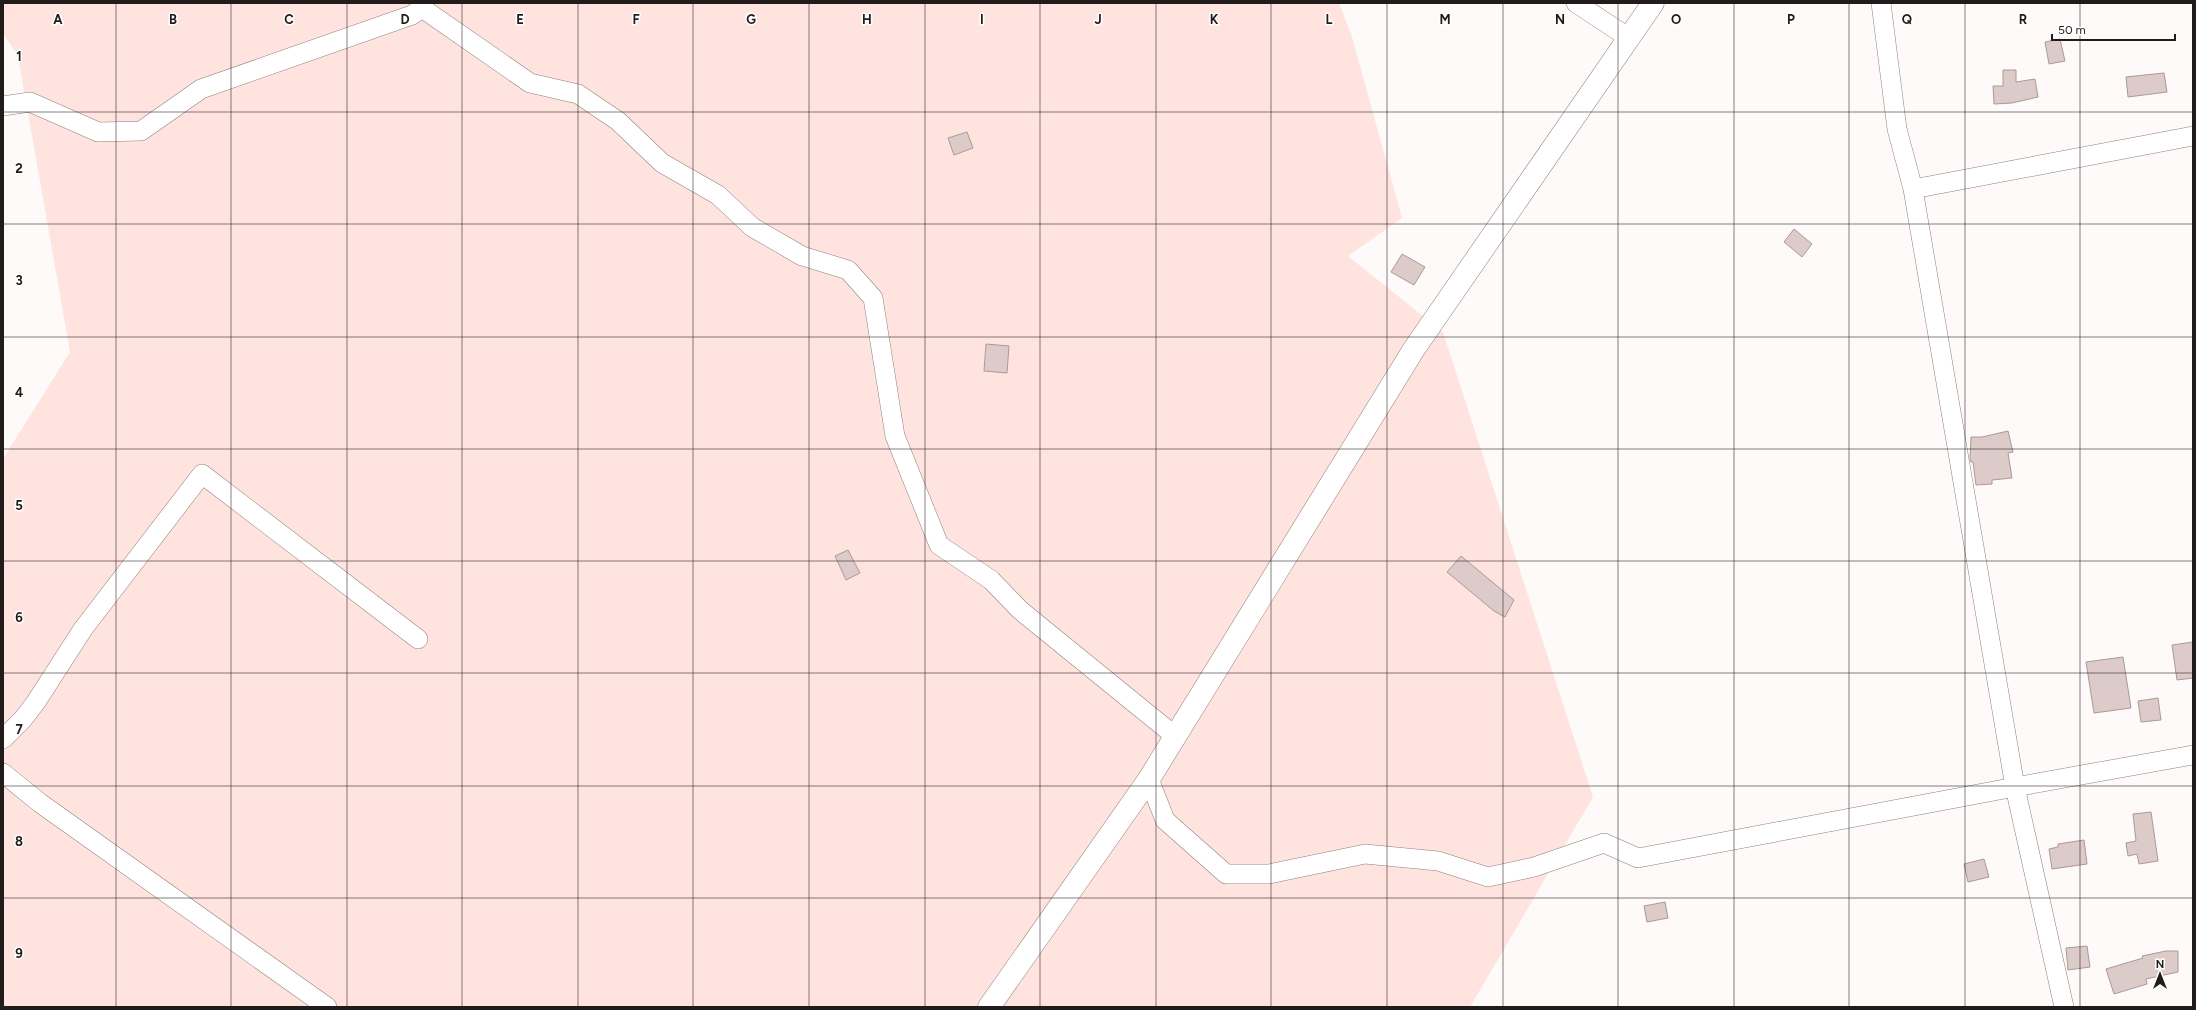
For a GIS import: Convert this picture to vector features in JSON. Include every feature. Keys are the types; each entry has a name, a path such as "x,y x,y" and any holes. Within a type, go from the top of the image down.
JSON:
{"street":[{"path":"1576,3 1628,38"},
{"path":"989,1007 1149,779 1414,349 1653,3"},
{"path":"1881,3 1897,129 1913,189 2015,787 2064,1007"},
{"path":"3,106 30,102 98,132 141,132 201,90 412,15 423,5 530,83 578,94 618,121 662,163 718,195 752,227 802,256 848,270 873,298 895,436 939,545 991,580 1020,610 1175,736"},
{"path":"1913,189 2193,136"},
{"path":"3,739 23,719 36,702 83,629 202,474 418,639"},
{"path":"1149,779 1165,820 1226,874 1269,874 1365,854 1438,861 1488,877 1534,867 1604,843 1638,858 2193,755"},
{"path":"3,773 40,804 327,1007"}],"shaded area":[{"path":"3,3 1339,3 1352,37 1402,218 1348,256 1443,332 1593,797 1470,1007 3,1007 3,459 70,352 18,56 3,33"}],"building":[{"path":"2060,39 2065,61 2049,64 2045,42"},
{"path":"2003,70 2016,70 2016,82 2035,79 2038,97 2012,103 1994,104 1993,86 2003,86"},
{"path":"2164,73 2167,92 2128,97 2126,77"},
{"path":"967,132 973,148 954,155 948,138"},
{"path":"1794,229 1812,244 1802,257 1784,242"},
{"path":"1402,254 1425,267 1414,285 1391,272"},
{"path":"986,344 1009,346 1007,373 984,371"},
{"path":"2008,431 2013,452 2008,453 2012,478 1992,480 1992,484 1976,485 1973,462 1971,462 1970,459 1971,437 1982,437"},
{"path":"848,550 860,573 846,580 835,556"},
{"path":"1461,556 1514,600 1505,617 1494,611 1447,572"},
{"path":"2193,642 2193,678 2177,680 2172,645"},
{"path":"2123,657 2131,708 2094,713 2086,662"},
{"path":"2158,698 2161,720 2141,722 2138,701"},
{"path":"2151,812 2158,861 2139,864 2137,854 2128,856 2126,843 2136,841 2133,814"},
{"path":"2084,840 2087,864 2052,869 2049,849 2058,847 2058,844"},
{"path":"1984,859 1989,877 1968,882 1964,864"},
{"path":"1665,902 1668,918 1647,922 1644,906"},
{"path":"2087,946 2090,967 2068,970 2066,948"},
{"path":"2166,951 2178,951 2178,972 2146,979 2147,984 2114,994 2106,969 2143,958 2142,956"}]}
